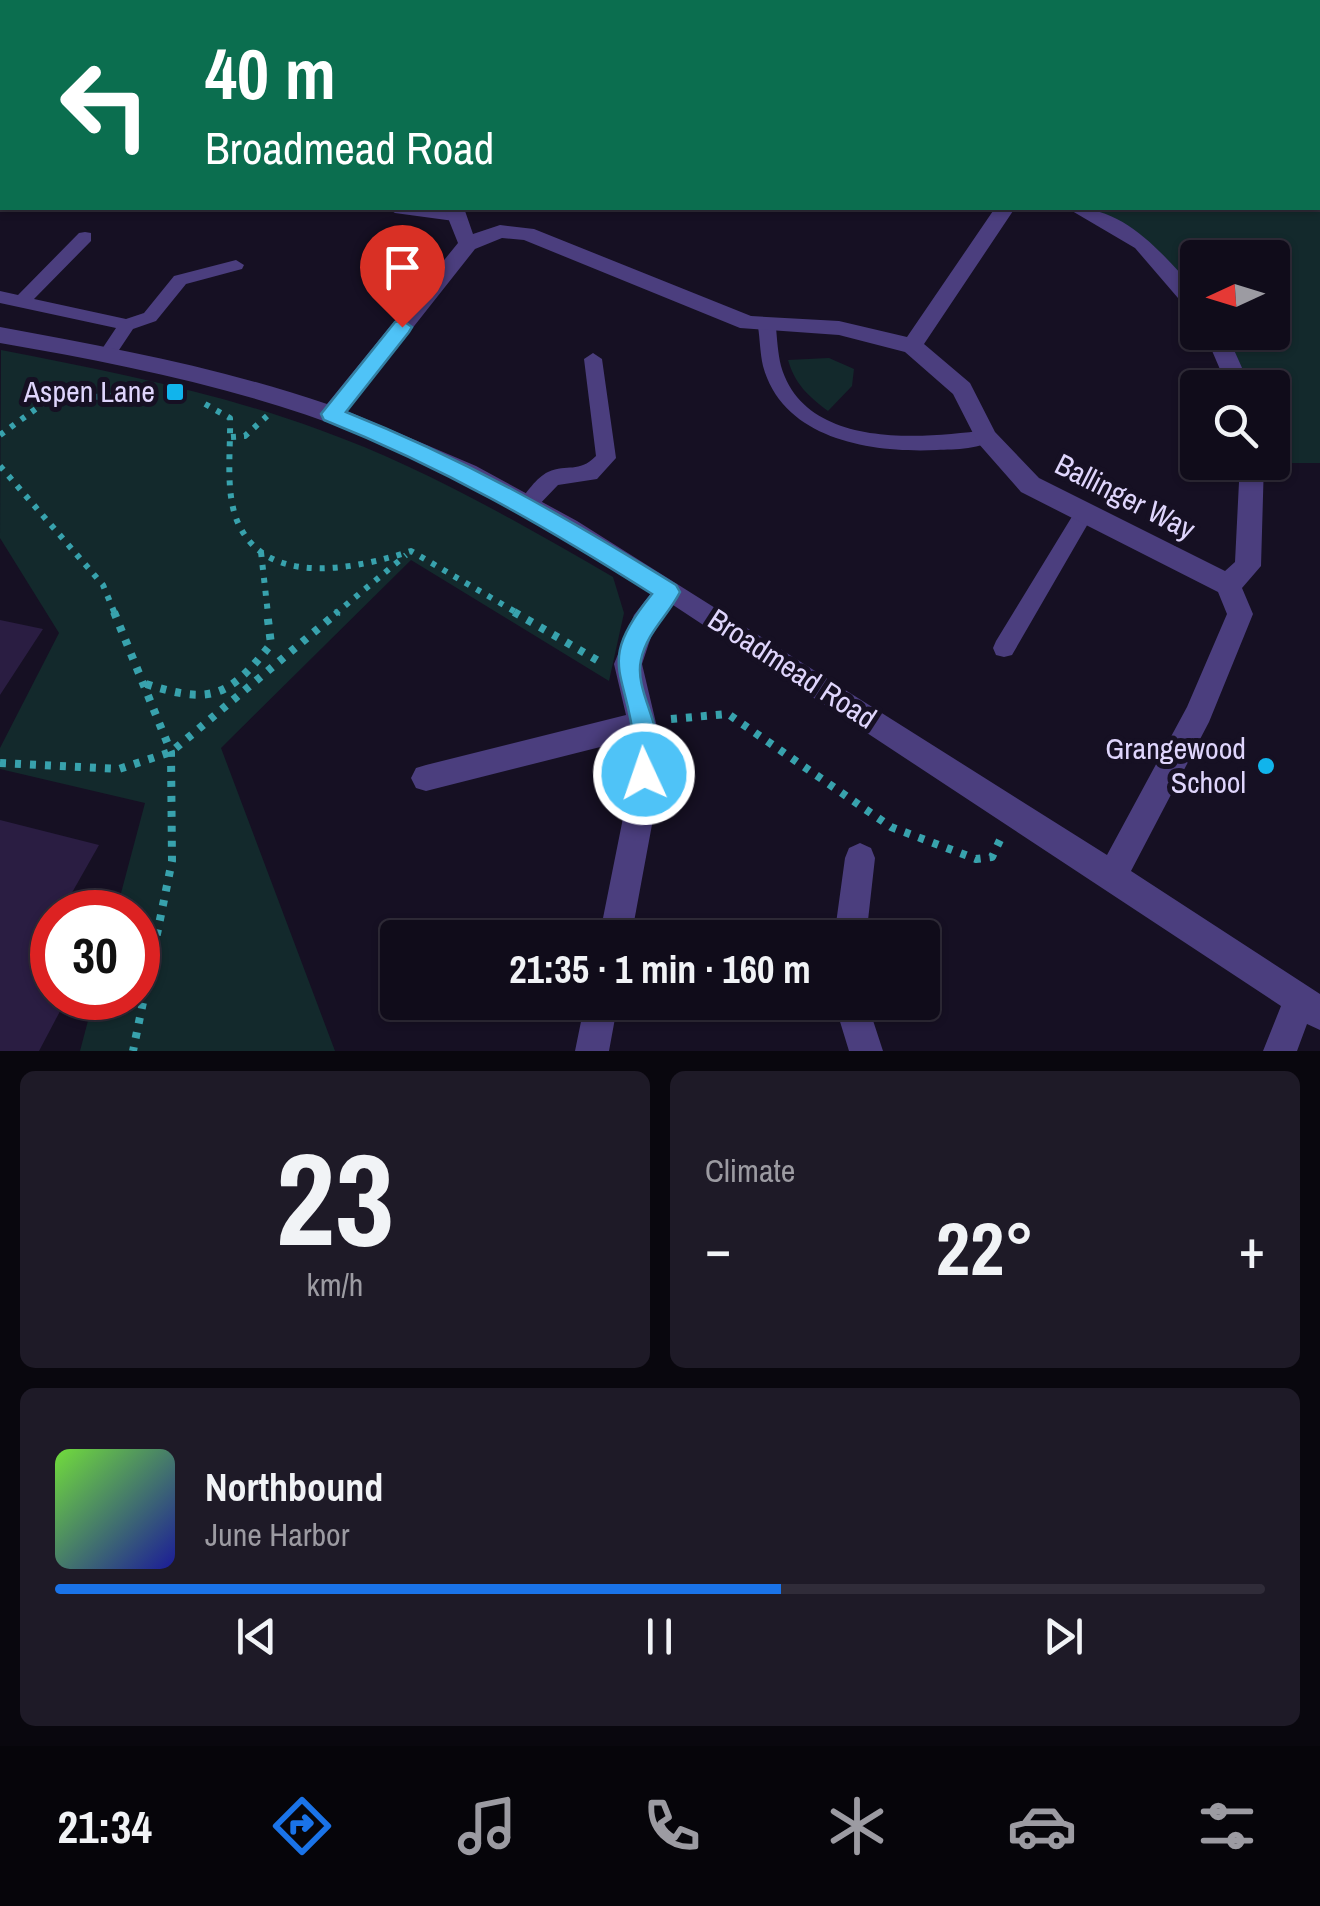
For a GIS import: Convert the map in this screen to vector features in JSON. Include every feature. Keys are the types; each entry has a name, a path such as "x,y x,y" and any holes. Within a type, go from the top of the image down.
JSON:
{"street":[{"path":"912,346 1004,210"},
{"path":"1081,210 1142,243 1180,286"},
{"path":"454,212 468,244"},
{"path":"332,414 468,244 516,219"},
{"name":"Ballinger Way","path":"516,219 748,324 839,328 912,346 962,389 986,437 1030,485 1228,585"},
{"name":"Broadmead Road","path":"0,335 210,376 332,414 414,448 528,504 1014,812 1310,1006"},
{"path":"1112,876 1198,713 1240,614 1228,585 1248,566 1251,480"},
{"path":"618,920 641,803 647,744 628,664 642,624 668,592"},
{"path":"426,778 642,724"},
{"path":"852,920 860,858"},
{"path":"1280,1051 1310,1006"},
{"path":"592,1051 598,1020"},
{"path":"856,1020 866,1051"}],"lane":[{"path":"424,210 454,212"},
{"path":"22,301 85,238"},
{"path":"107,355 127,326 150,317 180,280 236,265"},
{"path":"0,297 127,326"},
{"path":"767,327 767,357 780,386 799,410 832,430 864,442 904,447 986,437"},
{"path":"528,504 553,478 590,474 606,458 593,359"},
{"path":"1004,648 1083,515"}],"path":[{"path":"0,435 48,400 108,393 164,394"},
{"path":"231,438 256,428 282,398"},
{"path":"198,400 230,418 240,527 267,557 321,569 368,567 411,551"},
{"path":"0,466 103,585 171,752 172,862 133,1051"},
{"path":"145,684 184,697 222,696 246,677 272,644 260,550"},
{"path":"411,551 604,664 628,664"},
{"path":"0,763 119,769 171,752 411,551"},
{"path":"642,724 701,714 728,714 891,826 976,859 992,858 1014,812"}],"green space":[{"path":"1077,210 1320,210 1320,463 1290,463 1290,370 1237,370 1227,350 1290,350 1290,240 1180,240 1180,282 1141,247"},
{"path":"1,350 202,394 358,445 433,478 613,577 624,613 609,681 411,560 221,748 335,1051 80,1051 88,1020 160,1020 160,890 122,890 145,803 0,769 0,748 59,633 0,538"},
{"path":"829,358 854,369 852,386 828,411 803,389 788,360"}],"building":[{"path":"0,620 43,629 0,695"},
{"path":"0,820 99,845 73,890 30,890 30,1020 55,1020 39,1051 0,1051"}],"place":[{"name":"Aspen Lane","path":"175,392"},
{"name":"Grangewood School","path":"1266,766"}],"route":[{"path":"402,327 332,414 414,448 528,504 668,592 642,624 628,664 647,744 644,774"}]}
